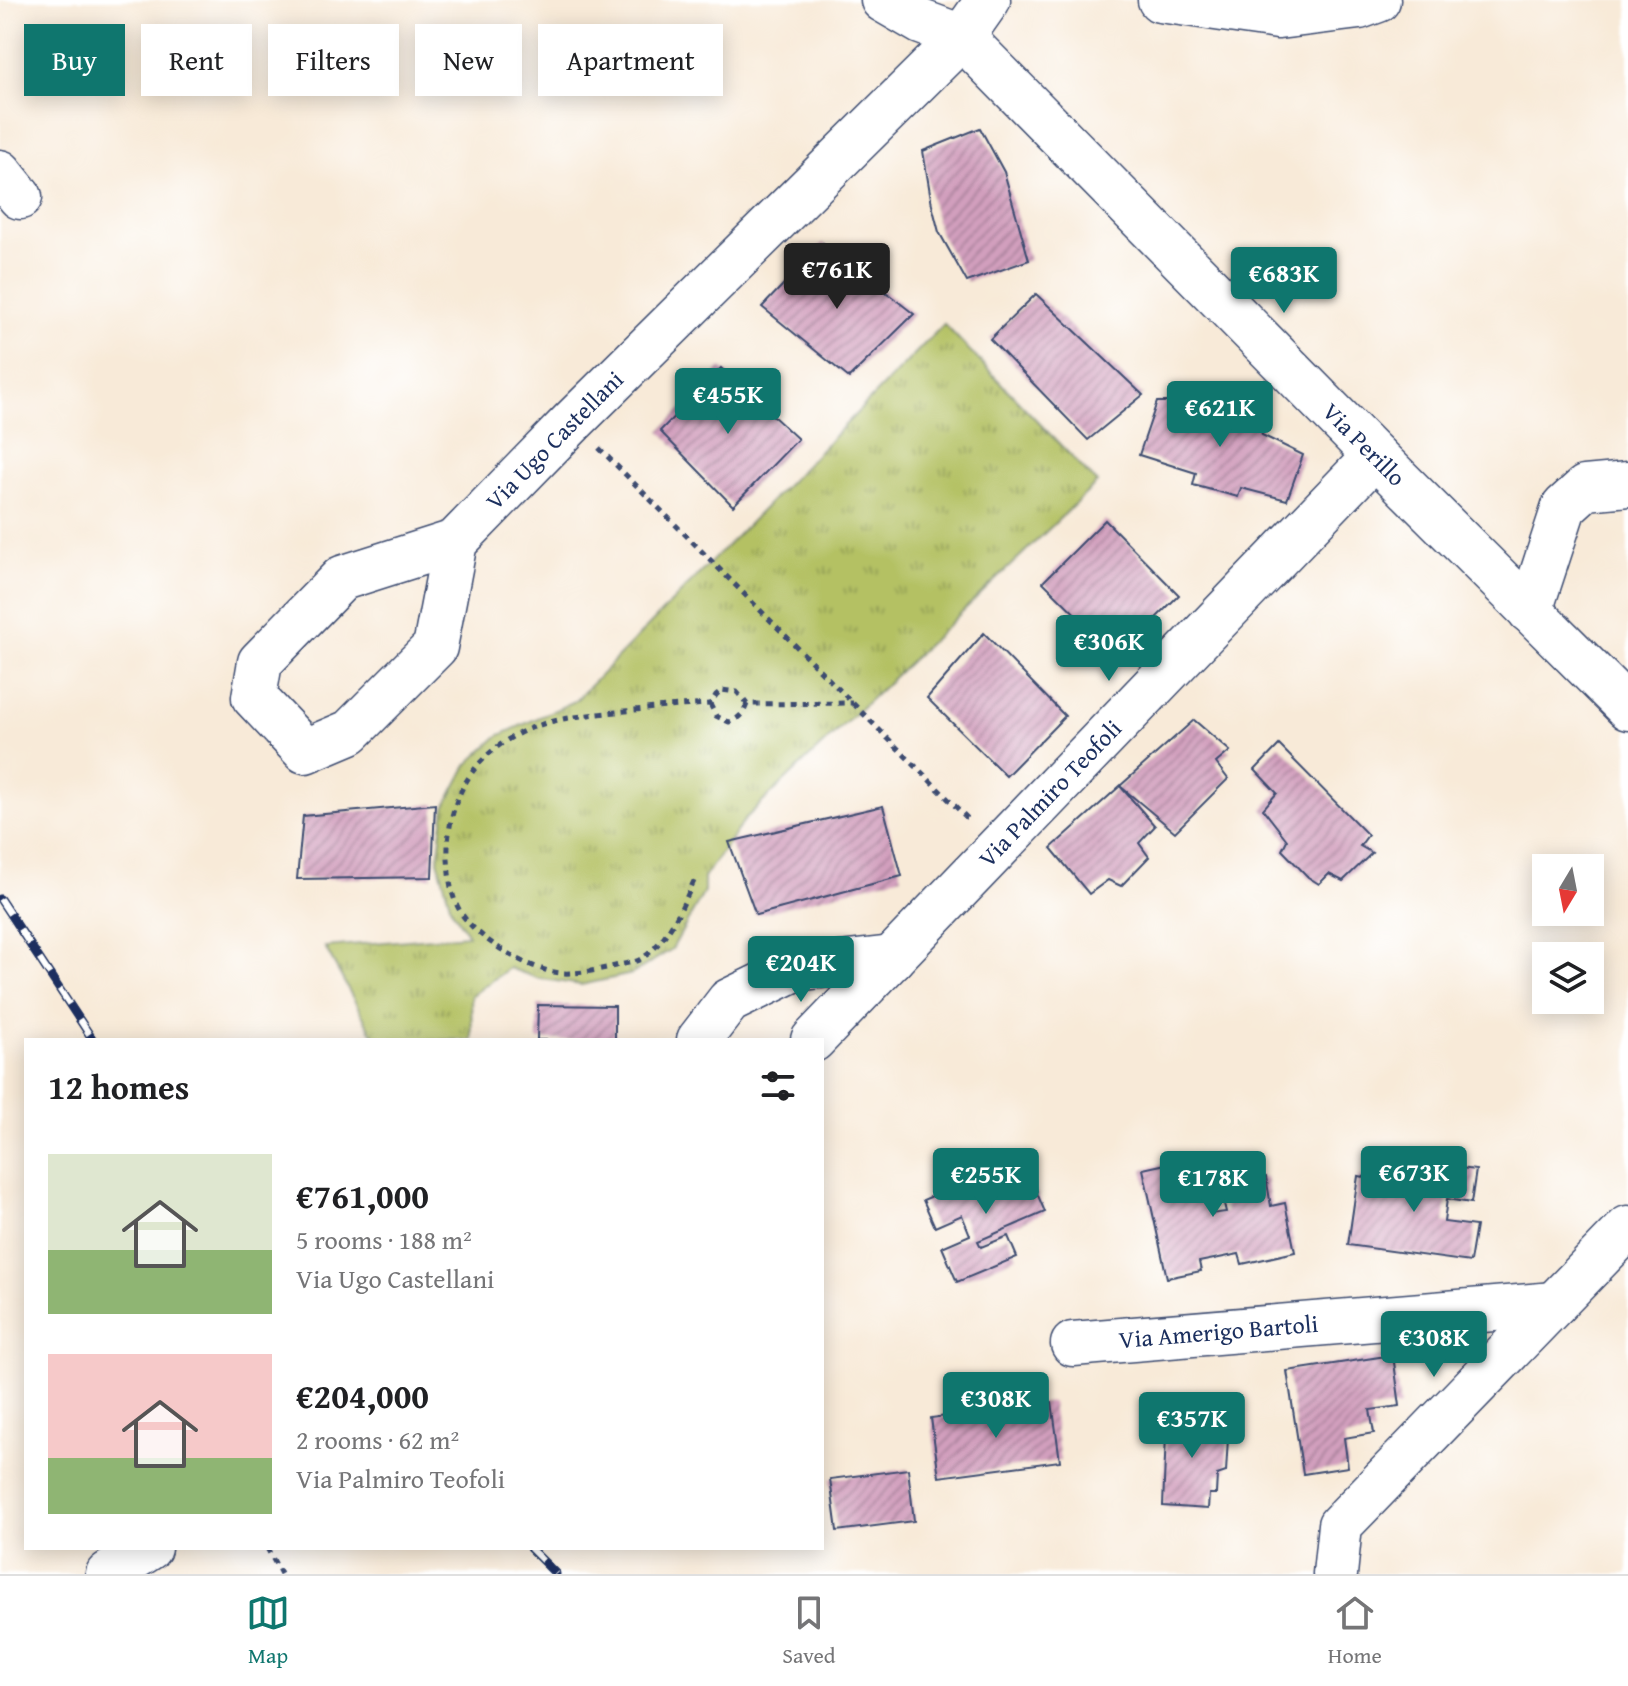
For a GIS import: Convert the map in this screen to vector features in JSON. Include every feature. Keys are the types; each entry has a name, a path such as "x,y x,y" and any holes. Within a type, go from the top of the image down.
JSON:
{"street":[{"name":"Via Perillo","path":"883,0 921,22 962,37 1628,708"},
{"name":"Via Ugo Castellani","path":"455,542 435,647 350,732 305,751 254,697 260,662 342,578 455,542 573,421 962,37 988,0"},
{"path":"1160,0 1278,17 1359,7 1378,0"},
{"name":"Via Palmiro Teofoli","path":"815,1038 1375,456"},
{"path":"1530,611 1564,507 1585,488 1628,484"},
{"path":"701,1038 729,1001 795,969 892,958"},
{"path":"1335,1574 1340,1525 1628,1228"},
{"name":"Via Amerigo Bartoli","path":"1073,1344 1554,1304"},
{"path":"108,1574 146,1550"}],"path":[{"path":"573,421 998,848"},
{"path":"694,881 660,943 639,960 593,971 559,973 521,962 486,938 461,912 449,884 448,847 454,805 468,778 491,751 524,731 566,717 710,704 722,690 737,692 747,704"},
{"path":"747,704 853,703"},
{"path":"710,704 716,716 729,722 737,720 747,704"},
{"path":"268,1550 281,1574"}],"green space":[{"path":"944,324 1097,483 746,818 704,877 704,892 672,949 632,974 581,985 537,978 509,968 471,996 472,1038 376,1038 325,947 468,935 451,908 438,860 445,807 467,765 498,736 575,701"}],"building":[{"path":"980,128 1004,172 1029,260 967,282 939,232 923,151"},
{"path":"823,243 914,314 849,378 762,307"},
{"path":"1036,294 1143,395 1088,440 990,339"},
{"path":"721,368 798,439 733,506 660,431"},
{"path":"1157,402 1211,402 1259,418 1262,435 1303,455 1287,500 1241,488 1238,497 1193,485 1196,473 1139,455"},
{"path":"1105,520 1179,595 1118,656 1043,582"},
{"path":"984,633 1065,716 1006,776 927,698"},
{"path":"1194,720 1230,751 1216,763 1228,779 1175,832 1120,786"},
{"path":"1279,745 1368,835 1360,846 1372,853 1343,881 1329,874 1319,884 1282,850 1287,840 1263,809 1277,793 1255,770"},
{"path":"1120,786 1155,826 1139,843 1149,857 1121,886 1108,880 1089,894 1051,848"},
{"path":"435,804 432,877 297,879 303,816"},
{"path":"883,806 902,876 756,915 729,842"},
{"path":"538,1005 615,1006 615,1038 537,1038"},
{"path":"1198,1157 1211,1214 1226,1212 1220,1187 1266,1177 1271,1206 1285,1203 1295,1252 1242,1264 1239,1254 1199,1262 1201,1271 1167,1278 1143,1169"},
{"path":"1022,1158 1045,1212 978,1241 981,1247 1008,1236 1017,1257 957,1282 942,1247 970,1235 962,1215 935,1227 923,1200"},
{"path":"1415,1162 1476,1170 1471,1203 1447,1199 1444,1222 1476,1226 1470,1262 1348,1245 1358,1176 1412,1184"},
{"path":"1393,1355 1400,1406 1370,1410 1374,1433 1344,1438 1348,1467 1303,1474 1287,1371"},
{"path":"1052,1402 1060,1461 939,1477 931,1418"},
{"path":"1167,1411 1215,1413 1213,1438 1228,1438 1226,1472 1217,1475 1216,1494 1209,1494 1208,1509 1163,1506"},
{"path":"908,1469 914,1521 837,1531 830,1479"}],"railway":[{"path":"0,899 92,1038"},
{"path":"532,1550 556,1574"}]}
